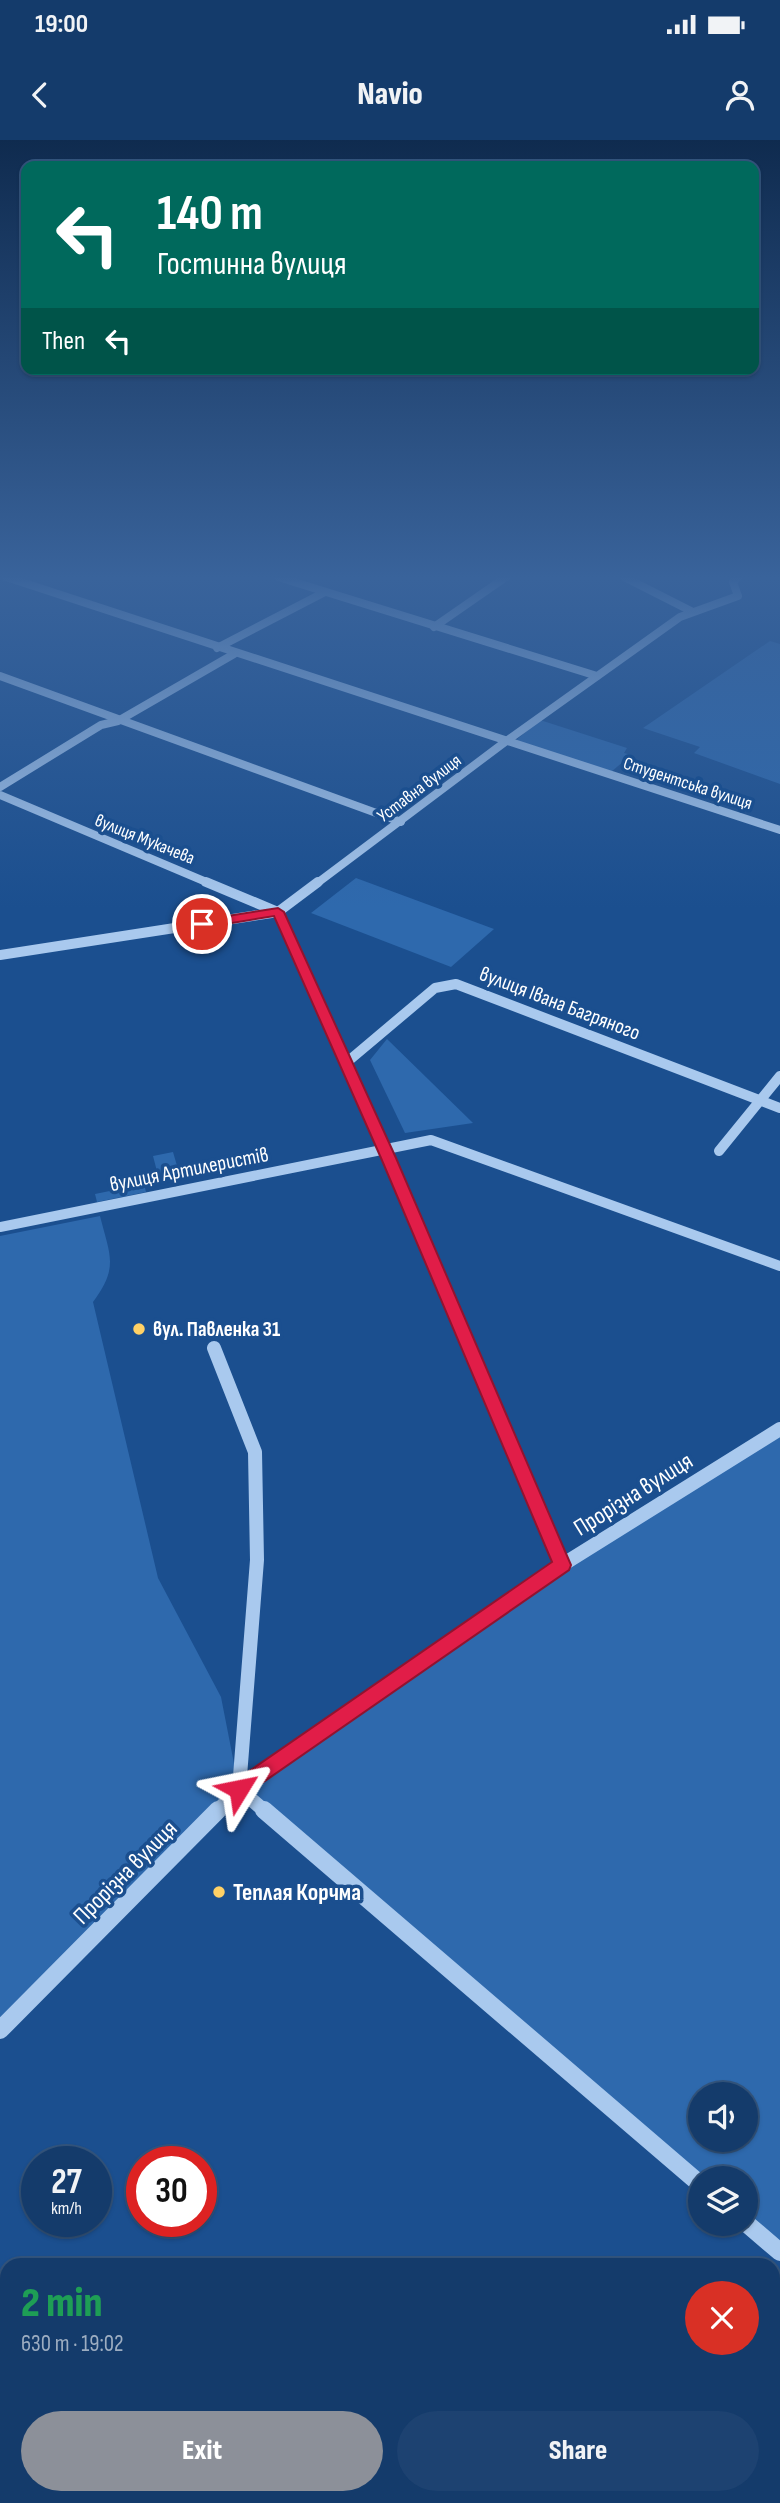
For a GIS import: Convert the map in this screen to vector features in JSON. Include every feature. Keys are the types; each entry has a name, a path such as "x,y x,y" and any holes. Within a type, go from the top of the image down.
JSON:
{"street":[{"path":"28,687 401,822"},
{"path":"0,787 101,725 118,721 176,687"},
{"name":"Студентська вулиця","path":"338,687 780,830"},
{"name":"Уставна вулиця","path":"278,912 401,822 505,741 581,687"},
{"name":"вулиця Мукачева","path":"3,799 278,912"},
{"path":"0,955 278,912 385,1150 562,1565"},
{"name":"вулиця Івана Багряного","path":"346,1063 435,988 456,984 780,1108"},
{"path":"719,1151 780,1076"},
{"path":"385,1150 431,1140 780,1266"},
{"name":"вулиця Артилеристів","path":"0,1227 385,1150"},
{"path":"214,1348 255,1451 257,1560 239,1789 688,2174"},
{"name":"Прорізна вулиця","path":"0,2030 239,1789 562,1565 780,1429"},
{"path":"758,2233 780,2252"}],"shaded area":[{"path":"702,687 780,687 780,784 694,753 700,747 643,728"},
{"path":"540,720 627,748 624,753 631,755 611,772 515,741"},
{"path":"356,878 494,929 451,967 311,913"},
{"path":"387,1039 473,1123 405,1133 370,1060"},
{"path":"173,1152 180,1176 227,1168 228,1171 160,1183 153,1156"},
{"path":"144,1184 146,1192 97,1202 95,1194"},
{"path":"100,1216 110,1261 106,1279 93,1302 158,1578 221,1697 239,1789 562,1565 780,1429 780,2252 758,2233 758,2166 688,2166 688,2169 239,1790 0,2030 0,1236"}],"place":[{"name":"вул. Павленка 31","path":"139,1329"},
{"name":"Теплая Корчма","path":"219,1892"}],"route":[{"path":"202,924 278,912 388,1158 562,1565 239,1789"}]}
